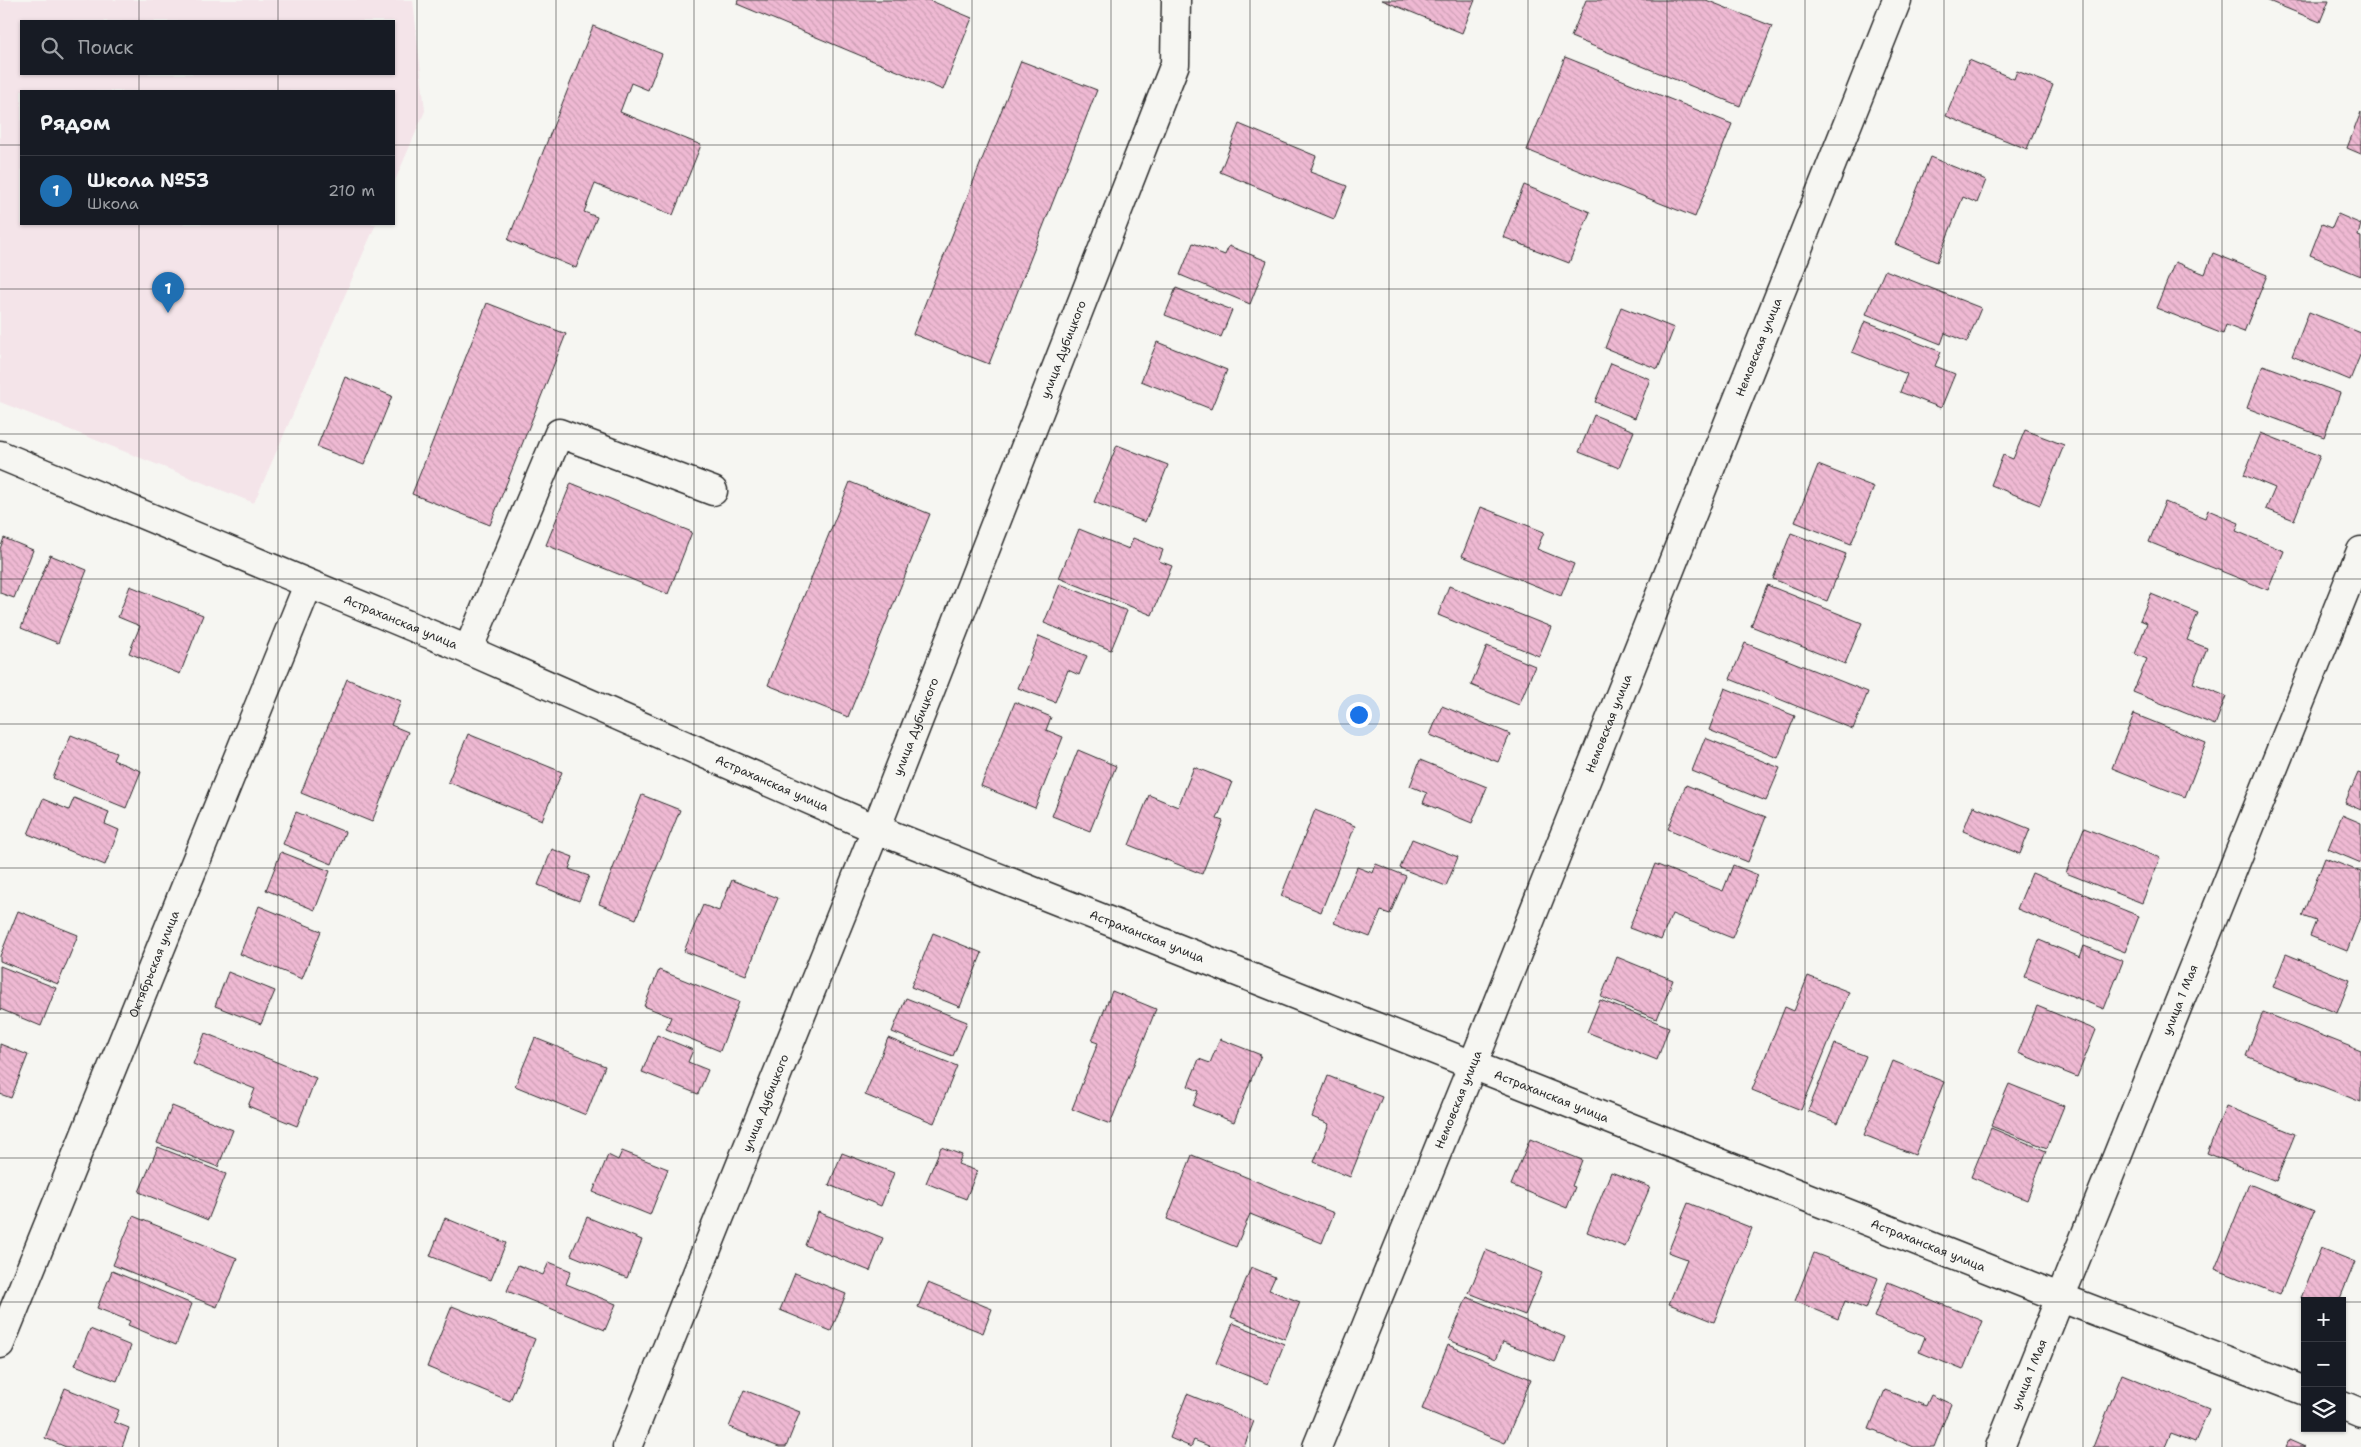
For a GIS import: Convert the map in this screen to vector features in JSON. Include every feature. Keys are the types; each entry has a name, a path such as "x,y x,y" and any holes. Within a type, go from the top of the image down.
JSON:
{"street":[{"name":"улица Дубицкого","path":"627,1447 876,829 1175,64 1176,0"},
{"name":"Немовская улица","path":"1317,1447 1473,1064 1897,0"},
{"path":"468,650 559,433 713,491"},
{"name":"Астраханская улица","path":"0,455 308,585 468,650 876,829 1473,1064 2059,1298 2301,1389"},
{"name":"улица 1 Мая","path":"2000,1447 2361,551"},
{"name":"Октябрьская улица","path":"0,1344 308,585"},
{"path":"2346,1407 2361,1413"}],"shaded area":[{"path":"0,0 413,0 425,111 395,181 395,90 20,90 20,225 376,225 254,503 0,402"}],"building":[{"path":"738,0 929,0 972,18 943,90 737,4"},
{"path":"1382,0 1475,0 1462,33"},
{"path":"1586,0 1706,0 1772,26 1740,106 1571,37"},
{"path":"2266,0 2329,0 2320,22"},
{"path":"593,26 662,54 648,90 631,83 620,112 701,145 673,215 595,184 584,212 597,217 576,268 508,240"},
{"path":"1565,57 1732,124 1695,217 1527,150"},
{"path":"1969,60 2014,79 2017,71 2053,85 2027,149 1946,116"},
{"path":"1021,61 1097,90 989,364 913,334"},
{"path":"2361,112 2361,154 2347,148"},
{"path":"1239,124 1316,156 1310,172 1347,186 1334,219 1220,172"},
{"path":"1930,157 1986,180 1977,203 1963,197 1937,262 1895,244"},
{"path":"1524,185 1590,212 1569,263 1503,237"},
{"path":"2338,214 2361,224 2358,236 2361,237 2361,276 2310,255 2322,224 2332,228"},
{"path":"1193,243 1225,255 1229,246 1267,261 1250,304 1180,275"},
{"path":"2213,253 2267,275 2244,332 2226,325 2223,334 2156,308 2175,262 2205,274"},
{"path":"1885,270 1981,308 1967,342 1945,333 1941,344 1866,314"},
{"path":"1176,288 1232,310 1221,337 1165,315"},
{"path":"487,303 566,334 490,525 412,494"},
{"path":"1621,307 1674,328 1658,369 1605,348"},
{"path":"2309,312 2361,333 2361,353 2350,380 2292,356"},
{"path":"1865,321 1941,352 1935,366 1955,374 1941,408 1900,392 1907,374 1852,352"},
{"path":"1157,342 1227,370 1211,409 1141,381"},
{"path":"1611,363 1650,379 1635,418 1595,402"},
{"path":"2263,365 2340,393 2324,437 2247,408"},
{"path":"345,377 392,396 364,465 317,447"},
{"path":"1594,415 1634,431 1619,468 1579,452"},
{"path":"2025,430 2064,445 2040,505 1991,485 2003,455 2013,459"},
{"path":"2261,433 2320,456 2294,520 2266,509 2275,488 2244,475"},
{"path":"1117,445 1168,465 1145,522 1094,502"},
{"path":"1818,465 1874,487 1851,544 1795,522"},
{"path":"850,482 930,514 848,717 768,685"},
{"path":"571,483 692,532 668,594 546,545"},
{"path":"2165,502 2205,518 2208,510 2239,523 2236,531 2284,551 2268,590 2149,542"},
{"path":"1481,507 1544,532 1537,549 1574,564 1561,596 1462,556"},
{"path":"1079,529 1129,549 1133,538 1163,550 1159,561 1172,566 1152,615 1059,578"},
{"path":"1791,533 1846,554 1827,601 1773,579"},
{"path":"4,538 33,550 14,598 0,593 0,549"},
{"path":"50,555 87,570 58,643 21,628"},
{"path":"1060,584 1127,611 1111,650 1044,623"},
{"path":"1767,585 1862,623 1845,664 1751,626"},
{"path":"130,586 203,615 180,674 129,653 140,626 118,617"},
{"path":"1449,586 1551,627 1539,656 1438,615"},
{"path":"2151,594 2198,613 2187,640 2207,648 2193,683 2226,696 2215,725 2133,692 2147,659 2135,654 2147,623 2140,620"},
{"path":"1039,636 1087,656 1079,675 1068,670 1055,702 1018,688"},
{"path":"1745,643 1868,692 1853,729 1730,679"},
{"path":"1487,646 1535,666 1519,705 1471,685"},
{"path":"347,679 401,701 391,725 408,732 372,822 301,793"},
{"path":"1725,688 1795,716 1778,758 1709,730"},
{"path":"1015,702 1051,717 1046,730 1063,737 1035,808 981,786"},
{"path":"1442,706 1510,734 1498,762 1430,735"},
{"path":"2134,714 2206,743 2185,797 2112,768"},
{"path":"468,734 562,772 542,820 448,782"},
{"path":"71,735 116,753 113,760 141,771 126,808 53,778"},
{"path":"1705,738 1780,768 1766,801 1692,771"},
{"path":"1078,750 1116,766 1090,831 1052,816"},
{"path":"1420,760 1487,787 1472,823 1423,803 1427,793 1410,786"},
{"path":"1194,767 1232,782 1217,819 1223,821 1202,874 1129,845 1149,795 1178,807"},
{"path":"2358,773 2361,774 2361,810 2345,803"},
{"path":"1686,785 1766,817 1748,862 1668,829"},
{"path":"642,795 680,810 636,919 599,904"},
{"path":"74,798 109,812 105,824 119,830 105,865 28,834 43,799 69,810"},
{"path":"1973,806 2030,829 2020,854 1963,831"},
{"path":"1315,810 1355,826 1321,912 1281,896"},
{"path":"296,812 345,832 332,864 283,844"},
{"path":"2342,815 2361,823 2361,863 2328,849"},
{"path":"2084,828 2160,858 2142,903 2066,873"},
{"path":"1412,839 1458,857 1446,886 1400,868"},
{"path":"552,849 573,857 569,869 589,876 579,901 538,885"},
{"path":"281,852 330,871 315,910 266,890"},
{"path":"2325,858 2361,872 2361,915 2347,951 2310,936 2316,921 2302,916"},
{"path":"1376,864 1406,876 1390,914 1381,911 1370,937 1334,923 1357,867 1373,873"},
{"path":"1655,864 1723,891 1733,865 1758,875 1732,938 1672,914 1661,940 1629,928"},
{"path":"2032,873 2139,916 2125,952 2017,909"},
{"path":"732,880 778,898 746,975 684,951 703,905 719,911"},
{"path":"259,906 321,931 302,979 240,954"},
{"path":"18,911 78,935 58,984 0,961 0,956"},
{"path":"933,933 982,953 960,1007 911,987"},
{"path":"2039,940 2080,957 2084,946 2123,961 2104,1009 2025,977"},
{"path":"2286,954 2350,980 2337,1013 2273,987"},
{"path":"1617,957 1673,980 1657,1019 1601,997"},
{"path":"0,966 56,988 41,1026 0,1009"},
{"path":"659,970 739,1002 720,1051 666,1029 671,1017 644,1006"},
{"path":"228,972 275,991 261,1024 215,1006"},
{"path":"1808,976 1849,992 1801,1110 1752,1090 1785,1007 1794,1011"},
{"path":"1112,991 1156,1009 1110,1124 1072,1109 1098,1043 1092,1041"},
{"path":"906,998 967,1022 953,1056 892,1032"},
{"path":"1600,1000 1669,1027 1657,1060 1587,1032"},
{"path":"2037,1006 2096,1030 2077,1077 2018,1053"},
{"path":"2263,1012 2361,1051 2361,1102 2246,1056"},
{"path":"205,1033 316,1078 297,1126 248,1106 255,1089 193,1064"},
{"path":"657,1035 693,1050 688,1062 708,1070 698,1094 642,1072"},
{"path":"535,1038 605,1066 586,1115 515,1086"},
{"path":"888,1038 957,1066 934,1123 865,1095"},
{"path":"1220,1039 1261,1055 1234,1122 1193,1106 1199,1091 1188,1086 1199,1059 1210,1063"},
{"path":"0,1044 28,1055 11,1098 0,1094"},
{"path":"1835,1044 1866,1056 1838,1123 1808,1111"},
{"path":"1893,1061 1944,1082 1915,1155 1864,1135"},
{"path":"1328,1076 1382,1097 1350,1177 1314,1162 1329,1124 1312,1117"},
{"path":"2009,1084 2064,1106 2047,1148 1991,1126"},
{"path":"172,1106 233,1130 218,1167 157,1143"},
{"path":"2226,1106 2295,1134 2276,1181 2207,1153"},
{"path":"1991,1128 2046,1151 2027,1200 1971,1177"},
{"path":"1530,1139 1582,1160 1572,1186 1575,1187 1567,1208 1511,1185"},
{"path":"158,1147 226,1174 208,1220 139,1192"},
{"path":"941,1147 962,1155 958,1164 977,1171 966,1199 926,1183"},
{"path":"622,1151 668,1169 650,1215 593,1192 608,1155 618,1160"},
{"path":"842,1153 894,1173 881,1206 829,1185"},
{"path":"1192,1155 1334,1213 1322,1243 1250,1214 1236,1247 1167,1219"},
{"path":"1611,1172 1650,1187 1625,1247 1587,1232"},
{"path":"2249,1184 2314,1211 2280,1295 2215,1269"},
{"path":"1688,1203 1752,1228 1714,1322 1669,1304 1687,1259 1668,1252"},
{"path":"818,1212 883,1238 870,1271 805,1245"},
{"path":"133,1216 237,1258 217,1307 113,1265"},
{"path":"587,1217 642,1240 627,1278 571,1255"},
{"path":"445,1218 506,1243 491,1280 430,1256"},
{"path":"2321,1248 2355,1262 2341,1297 2301,1297"},
{"path":"1486,1250 1542,1273 1525,1315 1469,1293"},
{"path":"1814,1253 1878,1278 1866,1309 1845,1301 1838,1319 1795,1301"},
{"path":"549,1262 571,1271 566,1284 616,1304 605,1330 507,1291 518,1265 543,1275"},
{"path":"1251,1267 1275,1277 1269,1290 1300,1302 1285,1339 1231,1317"},
{"path":"112,1271 192,1304 176,1345 128,1325 130,1321 97,1308"},
{"path":"795,1273 846,1294 831,1331 780,1310"},
{"path":"1888,1282 1983,1321 1963,1370 1919,1352 1925,1337 1874,1317"},
{"path":"928,1283 992,1309 983,1333 918,1307"},
{"path":"1467,1297 1565,1337 1555,1362 1503,1342 1496,1359 1449,1340"},
{"path":"452,1306 535,1339 510,1401 427,1367"},
{"path":"1233,1323 1284,1344 1268,1384 1216,1363"},
{"path":"90,1329 131,1346 117,1381 75,1365"},
{"path":"1448,1345 1531,1379 1505,1443 1422,1409"},
{"path":"2122,1374 2209,1409 2195,1442 2171,1433 2165,1447 2093,1447"},
{"path":"65,1388 119,1410 114,1422 129,1428 122,1447 66,1447 45,1438"},
{"path":"744,1390 800,1412 786,1447 779,1447 729,1427"},
{"path":"1885,1390 1926,1406 1931,1395 1951,1404 1934,1447 1914,1447 1869,1429"},
{"path":"1187,1394 1254,1421 1244,1447 1211,1447 1194,1440 1191,1447 1170,1438"},
{"path":"2289,1440 2305,1447 2286,1447"}],"place":[{"name":"Школа №53","path":"168,313"}]}
